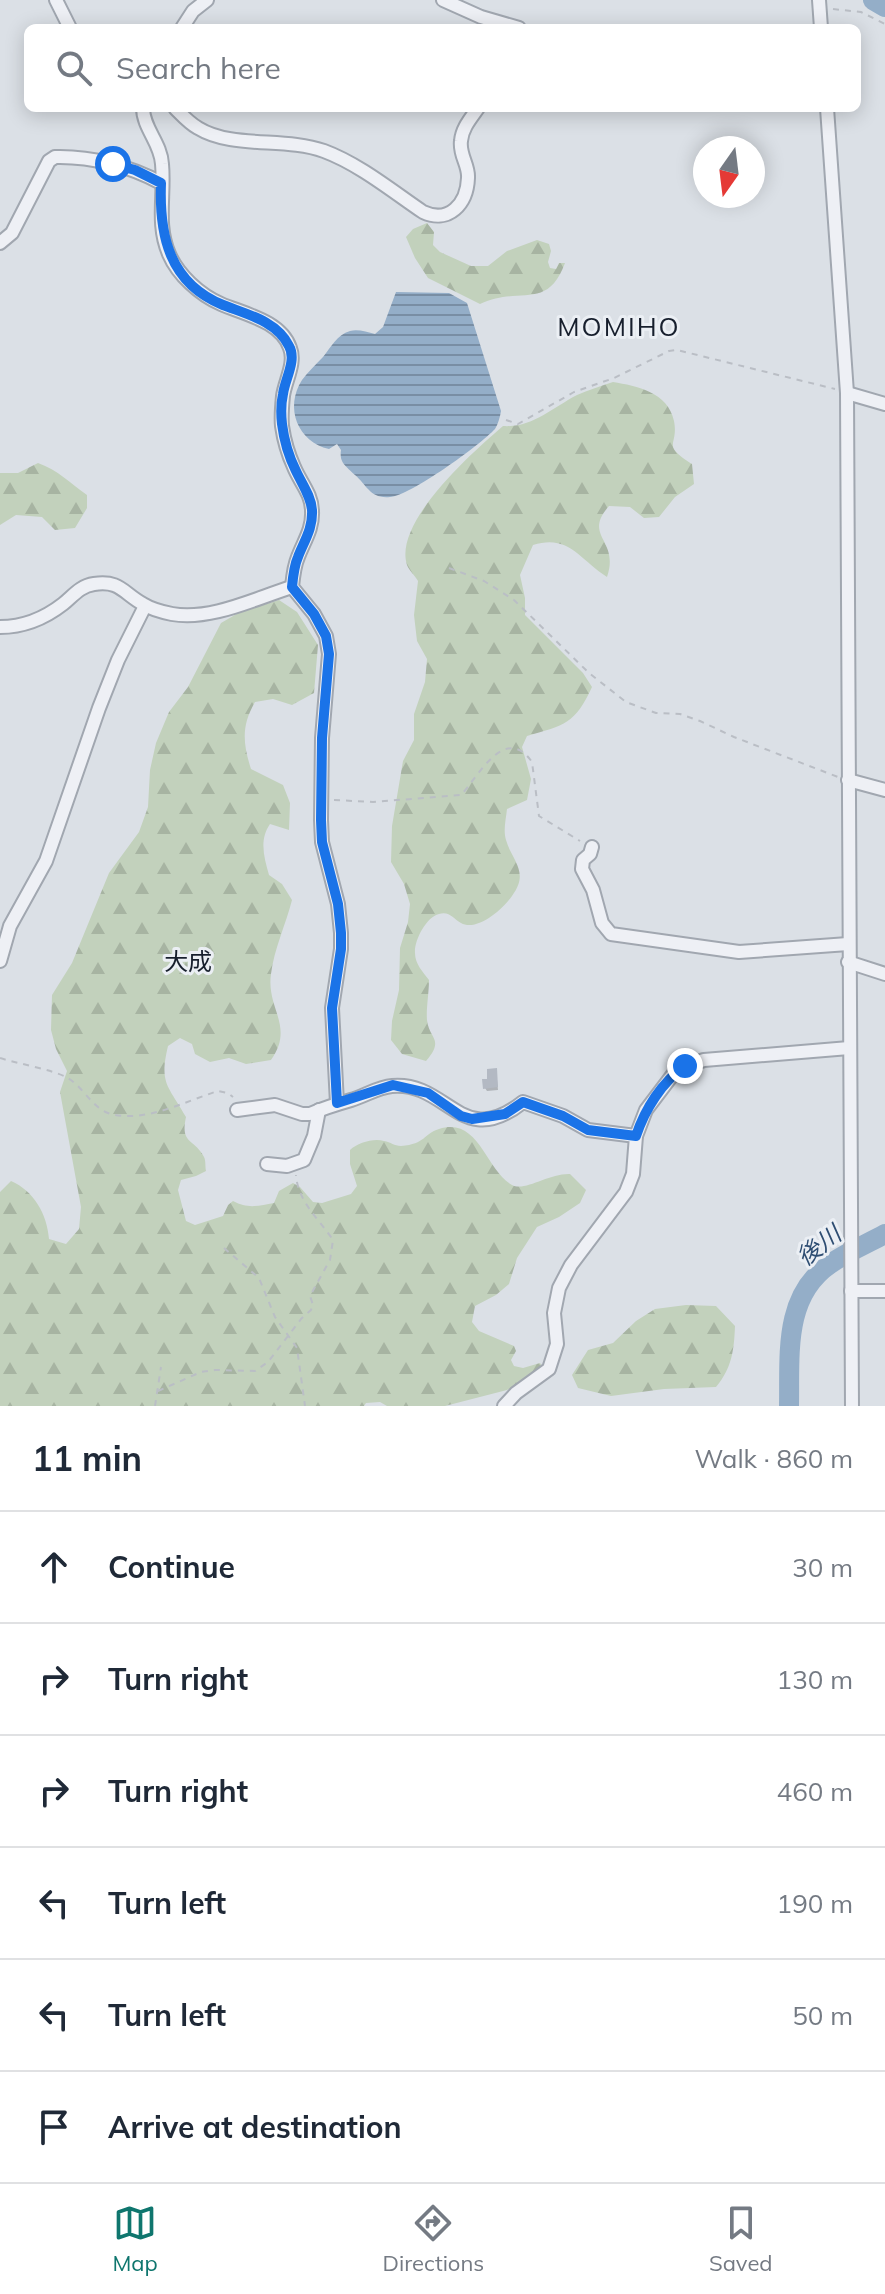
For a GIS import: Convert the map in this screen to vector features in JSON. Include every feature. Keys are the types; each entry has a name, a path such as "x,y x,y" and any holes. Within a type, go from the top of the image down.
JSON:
{"street":[{"path":"56,0 68,24"},
{"path":"185,24 193,11 207,0"},
{"path":"443,0 505,24"},
{"path":"819,4 821,24"},
{"path":"143,112 144,120 160,149 163,166 160,213 169,255 180,273 210,298 269,325 290,347 292,358 283,394 282,425 286,446 310,498 313,512 307,540 296,559 292,587 314,614 326,636 329,654 322,738 322,842 338,904 341,933 332,1008 337,1103"},
{"path":"179,112 196,128 215,135 284,142 325,151 423,212 443,217 463,197 468,178 460,145 475,112"},
{"path":"827,112 847,393 852,1406"},
{"path":"0,243 12,233 49,161 55,157 113,164 135,170 161,183"},
{"path":"847,393 885,404"},
{"path":"0,627 40,619 65,603 78,590 93,584 118,585 145,606 195,615 292,587"},
{"path":"0,961 10,926 46,861 104,696 145,606"},
{"path":"848,780 885,790"},
{"path":"592,847 583,860 582,869 593,890 602,923 611,934 739,952 848,944"},
{"path":"848,962 885,974"},
{"path":"504,1406 516,1393 549,1369 557,1344 554,1313 559,1288 571,1265 626,1192 633,1174 636,1136 646,1110 674,1073 704,1060 849,1048"},
{"path":"237,1110 275,1105 302,1114 381,1088 405,1087 428,1093 461,1116 472,1119 505,1114 523,1102 563,1116 588,1130 636,1136"},
{"path":"267,1164 297,1164 307,1155 319,1110"},
{"path":"851,1291 885,1291"}],"path":[{"path":"819,4 861,12 885,24"},
{"path":"506,420 518,424 574,392 677,350 847,393"},
{"path":"449,568 484,581 514,600 589,673 626,702 656,713 680,714 700,721 848,780"},
{"path":"322,796 344,802 373,802 461,795 493,754 514,750 527,755 532,762 539,816 592,847"},
{"path":"0,1058 62,1075 102,1110 117,1115 151,1112 218,1091 228,1093 235,1100 237,1110"},
{"path":"158,1391 201,1372 255,1371 268,1362 311,1310 310,1296 333,1250 333,1240 313,1216 298,1189 295,1178 297,1164"},
{"path":"224,1248 259,1278 275,1317 300,1357 305,1406"},
{"path":"155,1406 161,1367"}],"green space":[{"path":"427,223 434,232 433,245 440,252 471,266 488,266 507,251 537,240 549,244 550,268 556,269 559,263 565,263 558,278 540,292 507,296 480,304 428,278 406,237 413,229"},
{"path":"613,382 641,388 665,403 674,421 674,448 692,464 694,484 675,497 659,517 644,518 630,507 609,506 599,525 609,554 607,577 565,546 545,542 533,545 520,575 525,615 583,673 592,687 574,716 560,725 527,736 522,747 531,779 527,800 507,809 505,828 506,840 520,873 512,896 482,922 467,925 443,913 434,916 422,930 416,942 415,957 429,980 427,1020 435,1043 426,1061 402,1054 391,1040 392,1021 399,990 400,948 410,904 404,884 391,862 392,826 403,761 414,740 414,714 425,682 427,659 417,641 414,615 418,581 407,565 406,548 412,529 438,489 503,426 533,420 577,395"},
{"path":"38,463 58,473 87,495 87,508 75,528 55,530 42,517 16,515 0,525 0,473 18,473"},
{"path":"279,600 297,612 318,645 314,693 292,705 273,699 255,702 245,727 246,751 251,769 283,785 290,803 289,830 270,824 264,842 269,875 282,884 292,900 271,974 280,1037 271,1060 246,1064 229,1058 210,1062 195,1054 192,1044 180,1038 168,1046 164,1069 167,1084 186,1117 186,1137 204,1157 206,1171 181,1180 178,1190 186,1221 195,1225 223,1216 233,1201 248,1206 274,1203 279,1191 293,1183 313,1202 322,1203 351,1194 357,1186 350,1164 350,1150 353,1147 375,1140 399,1146 409,1145 439,1129 453,1127 464,1130 512,1185 524,1186 570,1174 586,1190 580,1203 537,1227 517,1258 509,1284 475,1306 472,1322 479,1331 514,1346 516,1351 511,1360 514,1366 523,1368 540,1363 544,1369 507,1390 445,1406 387,1406 380,1402 366,1403 364,1406 0,1406 0,1192 11,1181 33,1197 42,1212 49,1239 66,1244 79,1229 81,1207 60,1092 67,1071 51,1030 52,995 72,963 109,873 139,832 148,807 150,770 156,743 169,712 188,687 221,623 240,612"},
{"path":"686,1305 716,1306 735,1326 731,1358 726,1373 716,1387 664,1389 611,1396 578,1388 572,1375 588,1350 613,1343 636,1321 655,1309"}],"water":[{"path":"396,292 449,293 467,303 501,411 495,429 460,457 413,488 383,497 370,490 346,467 337,444 329,449 309,439 297,422 294,402 302,380 341,335 356,330 375,334 383,327"}],"building":[{"path":"497,1068 498,1087 483,1089 482,1079 487,1079 487,1069"}],"waterway":[{"name":"後川","path":"873,0 885,7"},
{"name":"後川","path":"789,1406 792,1328 804,1293 815,1277 830,1264 885,1234"}],"district":[{"name":"MOMIHO","path":"619,327"},
{"name":"大成","path":"188,962"}],"route":[{"path":"113,164 135,170 161,183 160,213 164,237 169,255 180,273 220,304 269,325 290,347 292,358 283,394 282,425 286,446 310,498 313,512 307,540 296,559 292,587 314,614 326,636 329,654 322,738 321,820 322,842 338,904 341,933 332,994 337,1103 393,1085 428,1093 461,1116 472,1119 505,1114 523,1102 547,1109 588,1130 636,1136 646,1110 674,1073 685,1066"}]}
